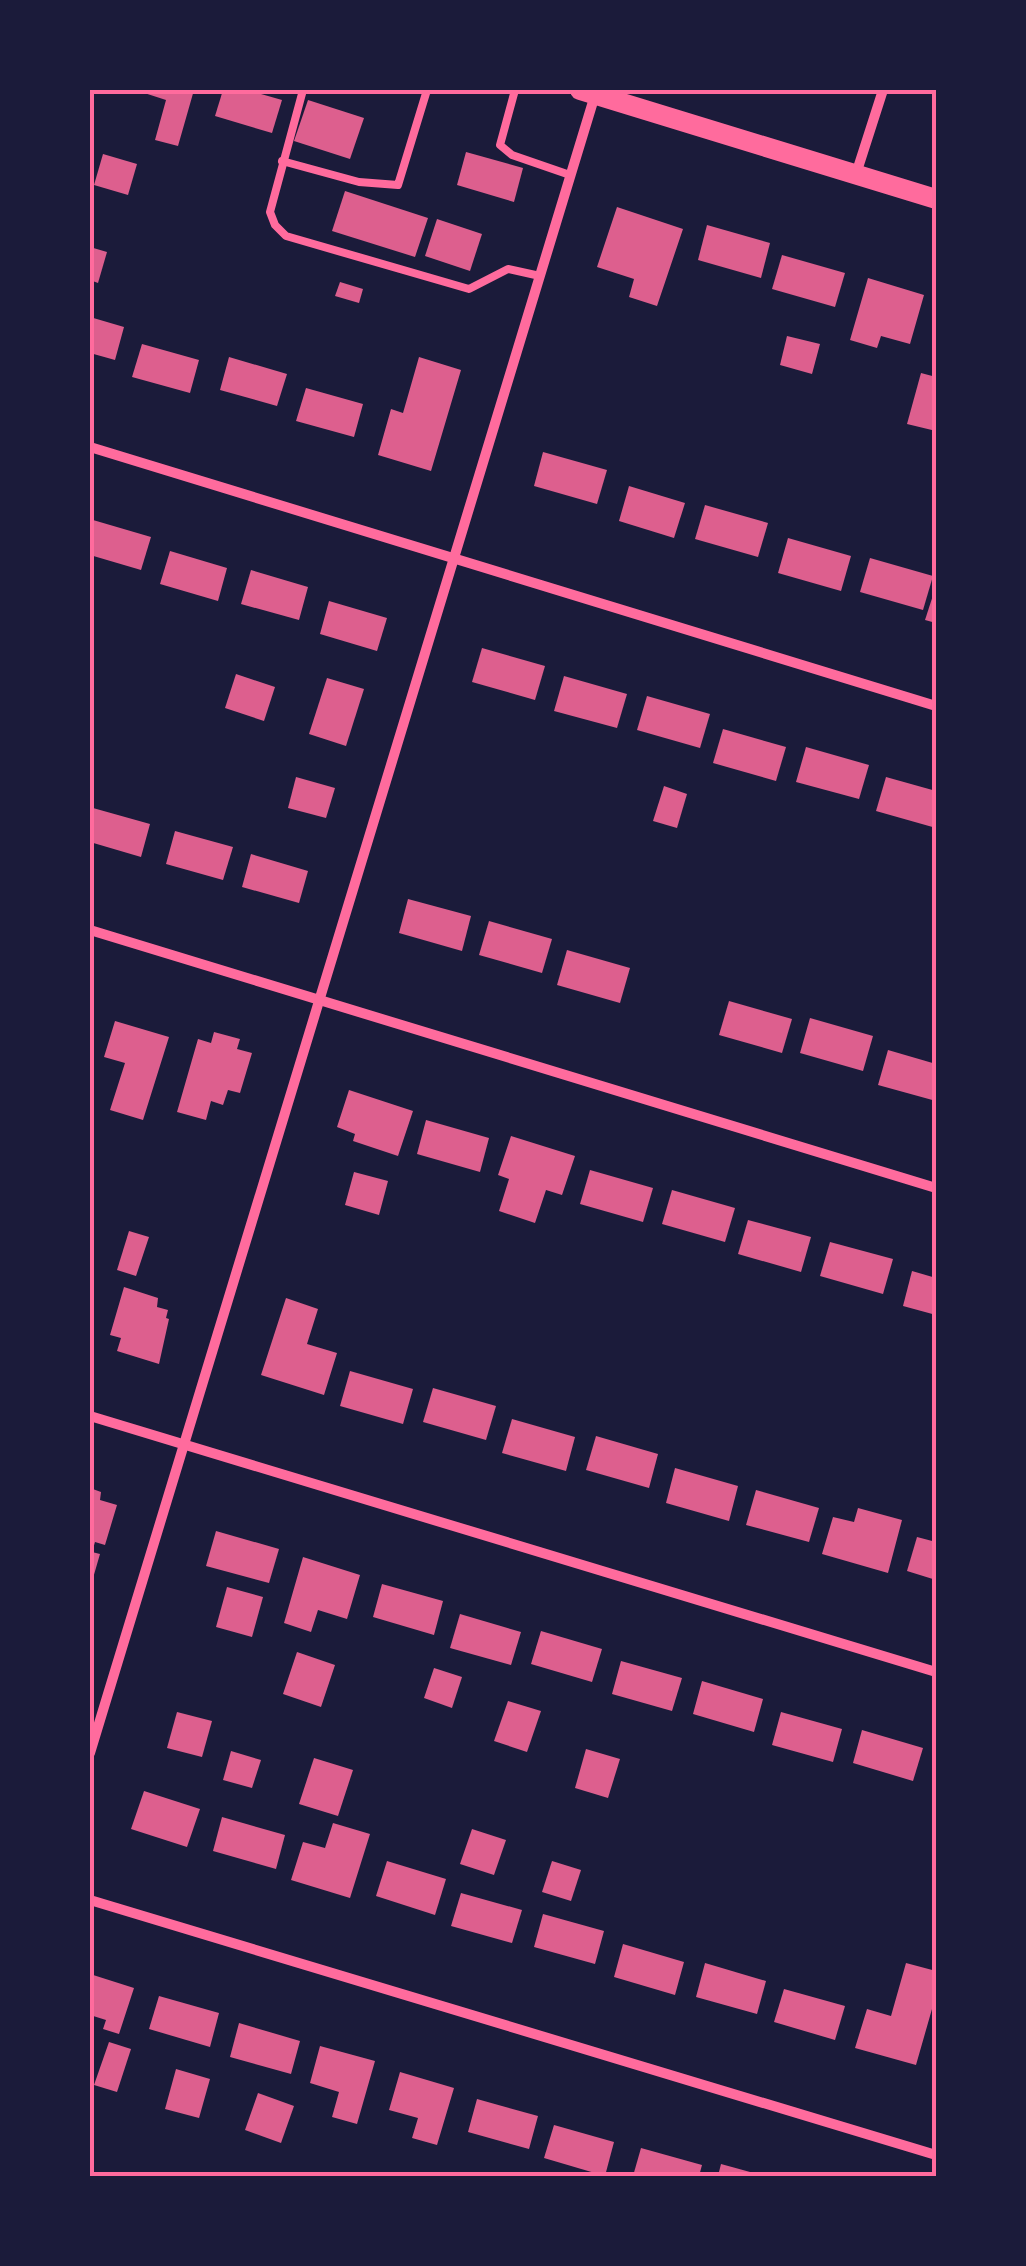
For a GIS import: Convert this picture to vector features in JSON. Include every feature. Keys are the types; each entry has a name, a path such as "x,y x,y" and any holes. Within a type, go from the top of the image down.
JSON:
{"main road":[{"path":"588,92 643,99 936,199"}],"street":[{"path":"856,174 883,90"},
{"path":"90,1753 540,276 570,175 588,92"},
{"path":"90,446 936,706"},
{"path":"90,930 936,1188"},
{"path":"90,1416 936,1672"},
{"path":"90,1900 936,2155"}],"lane":[{"path":"303,90 270,212 275,225 286,236 469,289 508,269 540,276"},
{"path":"282,161 359,182 398,184 427,90"},
{"path":"515,90 500,145 512,155 570,175"}],"building":[{"path":"135,90 194,90 178,146 155,140 166,100"},
{"path":"223,90 247,90 282,100 272,133 215,116"},
{"path":"308,100 364,118 350,159 294,141"},
{"path":"466,152 523,168 514,202 457,185"},
{"path":"103,154 137,164 128,195 94,185"},
{"path":"345,191 428,218 415,257 332,231"},
{"path":"617,207 683,229 657,306 629,297 634,279 597,267"},
{"path":"437,219 482,234 470,271 425,256"},
{"path":"707,225 770,243 761,278 698,260"},
{"path":"90,247 107,252 98,283 90,280"},
{"path":"782,255 845,273 835,307 772,289"},
{"path":"868,278 924,295 910,344 881,336 877,348 850,340"},
{"path":"340,282 363,289 359,303 335,296"},
{"path":"90,317 124,327 115,360 90,353"},
{"path":"787,336 820,344 812,374 780,365"},
{"path":"142,344 199,360 190,393 132,377"},
{"path":"229,357 287,374 277,406 220,390"},
{"path":"419,357 461,370 431,471 378,455 391,409 403,413"},
{"path":"921,373 936,377 936,431 907,424"},
{"path":"306,388 363,404 354,437 296,421"},
{"path":"543,452 607,470 597,504 534,486"},
{"path":"629,486 685,503 674,538 619,521"},
{"path":"705,505 768,523 758,557 695,539"},
{"path":"93,520 151,537 141,570 90,555"},
{"path":"788,538 851,556 841,591 778,573"},
{"path":"170,551 227,568 218,601 160,584"},
{"path":"870,558 933,576 923,610 860,592"},
{"path":"251,570 308,587 299,620 241,604"},
{"path":"936,586 936,623 925,620"},
{"path":"329,601 387,618 377,651 320,634"},
{"path":"482,648 545,666 535,700 472,682"},
{"path":"236,674 275,687 264,721 225,708"},
{"path":"564,676 627,694 617,728 554,711"},
{"path":"327,678 364,689 346,746 309,734"},
{"path":"647,696 710,714 700,748 637,730"},
{"path":"723,729 786,747 776,781 713,763"},
{"path":"806,747 869,765 859,799 796,782"},
{"path":"296,777 335,788 326,818 288,808"},
{"path":"886,777 936,791 936,828 876,811"},
{"path":"664,786 687,794 677,828 653,821"},
{"path":"93,808 150,824 141,857 90,842"},
{"path":"175,831 233,847 223,880 166,864"},
{"path":"251,854 308,871 299,903 242,887"},
{"path":"408,899 471,916 462,951 399,933"},
{"path":"489,921 552,939 542,973 479,955"},
{"path":"567,950 630,968 620,1003 557,985"},
{"path":"729,1001 792,1019 782,1053 719,1035"},
{"path":"810,1018 873,1036 863,1071 800,1053"},
{"path":"115,1021 169,1037 143,1120 110,1110 125,1063 104,1057"},
{"path":"214,1032 240,1039 237,1049 252,1053 240,1093 228,1090 223,1105 211,1101 206,1120 177,1112 198,1039 211,1043"},
{"path":"888,1050 936,1064 936,1101 878,1085"},
{"path":"349,1090 413,1111 398,1156 353,1141 355,1134 337,1127"},
{"path":"426,1120 489,1138 480,1172 417,1154"},
{"path":"511,1136 575,1156 562,1195 546,1190 535,1223 499,1211 509,1179 498,1175"},
{"path":"590,1170 653,1188 643,1222 580,1204"},
{"path":"354,1172 388,1181 379,1215 345,1205"},
{"path":"672,1190 735,1208 725,1242 662,1224"},
{"path":"748,1220 811,1237 801,1272 738,1254"},
{"path":"129,1231 149,1237 136,1276 117,1270"},
{"path":"830,1242 893,1259 883,1294 820,1276"},
{"path":"912,1271 936,1278 936,1315 903,1306"},
{"path":"124,1287 158,1298 157,1307 168,1310 159,1364 117,1351 121,1338 110,1335"},
{"path":"286,1298 318,1309 307,1344 337,1353 324,1395 261,1375"},
{"path":"350,1371 413,1389 403,1424 340,1406"},
{"path":"433,1388 496,1406 486,1440 423,1422"},
{"path":"512,1419 575,1437 566,1471 502,1453"},
{"path":"596,1436 658,1454 649,1488 586,1470"},
{"path":"675,1468 738,1486 729,1521 666,1503"},
{"path":"90,1488 101,1492 100,1500 117,1505 105,1545 95,1542 92,1552 100,1554 91,1585"},
{"path":"756,1490 819,1508 809,1542 746,1525"},
{"path":"858,1508 902,1520 888,1573 822,1554 833,1517 854,1522"},
{"path":"216,1531 279,1549 269,1583 206,1566"},
{"path":"917,1537 936,1542 936,1580 907,1571"},
{"path":"303,1557 360,1575 347,1619 318,1610 311,1632 284,1623"},
{"path":"382,1584 443,1601 434,1635 373,1617"},
{"path":"227,1587 263,1597 252,1637 216,1627"},
{"path":"460,1614 521,1632 511,1665 450,1648"},
{"path":"541,1631 602,1649 592,1682 531,1664"},
{"path":"297,1652 335,1665 321,1707 283,1694"},
{"path":"621,1661 682,1678 672,1711 612,1694"},
{"path":"434,1668 462,1677 452,1708 424,1698"},
{"path":"702,1681 763,1699 754,1732 693,1714"},
{"path":"508,1701 541,1711 527,1752 494,1741"},
{"path":"177,1712 212,1721 202,1757 167,1748"},
{"path":"781,1712 842,1729 833,1762 772,1745"},
{"path":"862,1730 923,1748 913,1781 853,1763"},
{"path":"586,1749 620,1759 608,1798 575,1788"},
{"path":"231,1751 261,1760 252,1788 223,1780"},
{"path":"314,1758 353,1770 338,1816 299,1804"},
{"path":"144,1791 200,1809 187,1847 131,1829"},
{"path":"222,1817 285,1835 276,1869 213,1851"},
{"path":"333,1823 370,1834 350,1898 291,1880 303,1842 325,1848"},
{"path":"472,1829 506,1840 494,1875 460,1864"},
{"path":"387,1861 446,1879 435,1915 376,1896"},
{"path":"552,1861 581,1870 571,1901 542,1892"},
{"path":"461,1893 522,1910 512,1943 451,1926"},
{"path":"543,1914 604,1931 595,1964 534,1947"},
{"path":"623,1944 684,1962 675,1995 614,1977"},
{"path":"705,1963 766,1981 757,2014 696,1997"},
{"path":"906,1963 936,1971 936,1995 916,2065 855,2048 867,2009 891,2016"},
{"path":"90,1974 134,1988 119,2034 103,2029 106,2020 90,2015"},
{"path":"784,1989 845,2006 835,2040 774,2022"},
{"path":"159,1996 219,2013 210,2047 149,2029"},
{"path":"239,2023 300,2041 291,2074 230,2057"},
{"path":"109,2042 131,2049 117,2092 94,2085"},
{"path":"320,2046 375,2061 357,2124 332,2117 339,2092 310,2083"},
{"path":"176,2069 210,2079 199,2118 165,2109"},
{"path":"400,2072 454,2088 437,2145 412,2138 418,2118 389,2110"},
{"path":"258,2093 294,2106 281,2143 245,2130"},
{"path":"477,2099 538,2116 529,2149 468,2132"},
{"path":"554,2125 614,2142 605,2176 544,2158"},
{"path":"641,2148 702,2165 699,2176 633,2176"},
{"path":"721,2164 761,2175 761,2176 718,2176"}]}
